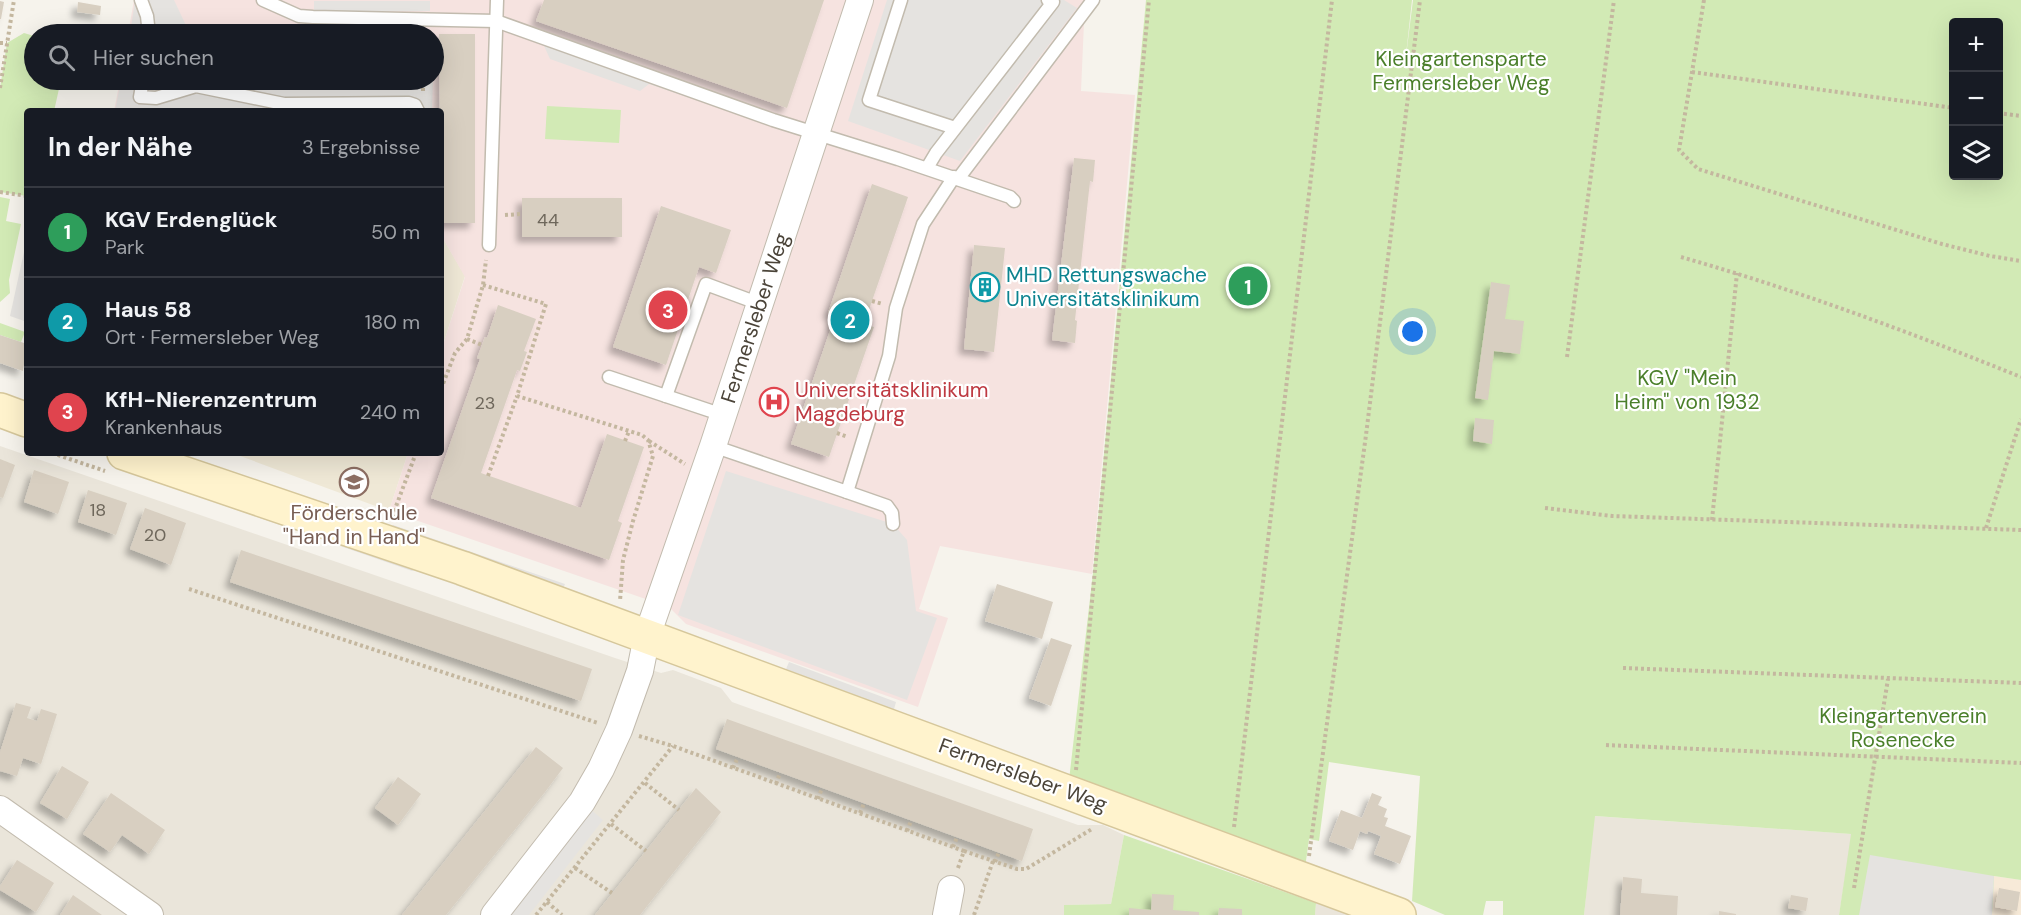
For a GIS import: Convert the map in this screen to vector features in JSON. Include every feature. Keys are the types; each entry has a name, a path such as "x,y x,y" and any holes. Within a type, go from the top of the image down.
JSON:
{"street":[{"name":"Fermersleber Weg","path":"647,636 713,446 860,0"},
{"path":"0,411 24,419"},
{"name":"Fermersleber Weg","path":"133,456 384,541 647,636 1399,915"},
{"path":"494,915 582,802 601,769 619,730 640,671 647,636"},
{"path":"0,809 150,915"},
{"path":"946,915 951,889"}],"lane":[{"path":"141,0 148,24"},
{"path":"263,0 299,16 496,21 751,112 956,178 1010,197 1014,201"},
{"path":"489,245 497,0"},
{"path":"901,0 869,100 955,128"},
{"path":"927,168 936,153 1053,2 1048,0"},
{"path":"847,492 889,356 897,303 923,224 1093,0"},
{"path":"141,90 140,97 156,98 183,90"},
{"path":"216,90 284,104 409,103 416,108"},
{"path":"666,396 706,284 760,304"},
{"path":"609,377 723,415"},
{"path":"713,446 887,506 892,513 893,524"}],"path":[{"path":"0,88 14,0"},
{"path":"1074,793 1149,0"},
{"path":"1235,814 1332,0"},
{"path":"1312,839 1366,435 1420,0"},
{"path":"1567,357 1614,0"},
{"path":"1704,0 1679,150 1698,169 1942,244 2021,261"},
{"path":"0,42 7,44"},
{"path":"1692,72 1949,107"},
{"path":"2003,114 2021,116"},
{"path":"0,192 24,196"},
{"path":"444,381 455,353 467,339 483,285 489,245"},
{"path":"1681,256 1893,326 2021,377"},
{"path":"1712,520 1737,273"},
{"path":"483,285 546,304 517,396 488,476"},
{"path":"467,339 482,345"},
{"path":"517,396 642,435 682,464"},
{"path":"1986,528 2021,419"},
{"path":"625,441 628,431"},
{"path":"620,605 623,560 653,456 648,440"},
{"path":"384,541 415,456"},
{"path":"1545,508 1612,516 2021,530"},
{"path":"189,590 673,746 1017,869 1026,869 1098,825"},
{"path":"1623,668 2021,683"},
{"path":"1854,888 1888,679"},
{"path":"1606,745 2021,763"},
{"path":"536,915 673,746"},
{"path":"733,768 738,757"},
{"path":"776,784 780,773"},
{"path":"645,783 679,810"},
{"path":"818,799 822,788"},
{"path":"860,814 864,803"},
{"path":"907,831 911,821"},
{"path":"611,824 646,851"},
{"path":"953,848 957,837"},
{"path":"951,889 964,851"},
{"path":"974,915 999,852"},
{"path":"575,868 612,893"},
{"path":"547,902 562,915"}],"shaded area":[{"name":"Universitätsklinikum Magdeburg","path":"134,0 1085,0 1081,91 1135,95 1092,574 940,546 919,609 948,618 918,707 686,624 669,607 389,511 407,456 444,456 444,342 465,277 444,240 444,108 115,108 118,90 444,90 444,24 130,24"},
{"path":"135,0 174,0 185,24 131,24"},
{"path":"887,0 1064,0 1077,8 960,161 848,121"},
{"path":"314,1 430,1 430,11 314,11"},
{"path":"541,39 736,108 734,113 649,84 640,91 550,59"},
{"path":"119,90 433,90 432,108 116,108"},
{"path":"444,240 465,276 444,342"},
{"path":"24,252 24,321 10,316"},
{"path":"0,446 615,658 661,673 673,670 721,688 732,702 1078,825 1103,825 1124,835 1111,904 1065,905 1064,915 0,915"},
{"name":"Förderschule \"Hand in Hand\"","path":"240,456 407,456 389,511"},
{"path":"726,471 893,524 907,540 916,611 937,618 907,700 678,615"},
{"path":"214,495 422,566 412,571 217,503"},
{"path":"393,525 565,584 562,591 391,532"},
{"path":"789,662 896,702 893,713 784,674"},
{"path":"582,802 603,820 529,915 494,915"},
{"path":"1594,816 1852,834 1839,915 1584,915"},
{"path":"1870,855 1994,876 1992,915 1859,915"},
{"path":"1994,876 2021,880 2021,915 1992,915"},
{"path":"1316,903 1350,915 1315,915"}],"green space":[{"path":"1146,0 1412,0 1405,64 1413,0 2021,0 2021,880 1994,876 1992,915 1839,915 1851,834 1595,816 1584,915 1503,915 1503,901 1486,901 1483,915 1445,915 1412,901 1420,776 1329,762 1319,841 1309,839 1305,868 1069,780 1093,573"},
{"path":"24,33 24,90 59,90 55,108 24,108 24,196 0,192 0,88 7,43"},
{"path":"547,106 621,110 619,143 545,139"},
{"path":"0,197 10,199 6,221 21,224 9,280 10,293 0,302"},
{"path":"0,323 24,332 21,342 0,335"},
{"path":"1124,835 1316,903 1315,915 1064,915 1064,905 1111,904"}],"building":[{"path":"544,0 824,0 787,108 536,21"},
{"path":"0,1 4,2 1,19 0,19"},
{"path":"78,2 101,6 100,15 77,12"},
{"path":"444,34 475,34 475,223 444,223 444,108 440,108 440,90 444,90"},
{"path":"1074,158 1095,160 1093,182 1090,181 1075,320 1077,321 1075,343 1052,340"},
{"path":"872,184 908,197 864,324 874,327 829,457 791,444 835,316 828,313"},
{"path":"522,198 622,198 622,237 522,237"},
{"path":"661,206 731,230 716,273 699,267 666,365 613,347"},
{"name":"MHD Rettungswache Universitätsklinikum","path":"974,245 1005,248 994,352 964,349"},
{"path":"1491,282 1510,285 1505,319 1524,321 1520,354 1494,351 1488,400 1475,398"},
{"path":"498,305 536,319 524,351 527,352 520,371 517,370 481,473 581,508 607,434 644,447 618,521 622,523 609,560 431,498 480,359 477,358 485,337 487,338"},
{"path":"0,335 24,343 23,371 0,363"},
{"path":"1475,418 1494,420 1492,444 1473,441"},
{"path":"0,459 15,465 3,498 0,497"},
{"path":"34,470 69,482 58,514 24,502"},
{"path":"88,490 127,503 116,535 78,522"},
{"path":"145,508 186,523 171,565 130,549"},
{"path":"241,550 592,669 581,701 230,582"},
{"path":"997,584 1053,602 1042,639 985,621"},
{"path":"1051,638 1072,645 1051,706 1029,698"},
{"path":"16,703 31,707 27,718 37,721 41,709 57,714 41,764 23,758 17,776 0,771 0,752"},
{"path":"727,719 1033,829 1022,861 716,749"},
{"path":"536,747 563,768 545,792 446,915 402,915"},
{"path":"62,766 89,782 67,819 40,803"},
{"path":"398,777 421,794 398,825 375,808"},
{"path":"696,788 721,812 640,915 595,915"},
{"path":"111,793 165,830 149,854 122,835 110,852 83,834"},
{"path":"1372,793 1382,797 1378,805 1387,809 1384,817 1388,818 1385,826 1411,836 1400,864 1374,854 1381,836 1368,831 1367,834 1360,831 1353,850 1329,841 1341,810 1362,818"},
{"path":"17,860 54,883 36,912 0,890 0,886"},
{"path":"1623,877 1642,879 1641,893 1678,896 1677,915 1620,915"},
{"path":"1999,888 2020,892 2017,911 1995,907"},
{"path":"1152,894 1174,895 1173,910 1199,912 1199,915 1129,915 1129,908 1151,910"},
{"path":"73,895 102,915 60,915"},
{"path":"1791,895 1808,898 1806,911 1788,908"},
{"path":"1219,908 1242,909 1242,915 1218,915"},
{"path":"1719,911 1736,914 1736,915 1719,915"}],"place":[{"name":"KGV Erdenglück","path":"1248,286"},
{"name":"MHD Rettungswache Universitätsklinikum","path":"985,287"},
{"name":"KfH-Nierenzentrum","path":"668,310"},
{"name":"Haus 58","path":"850,320"},
{"name":"Universitätsklinikum Magdeburg","path":"774,402"},
{"name":"Förderschule \"Hand in Hand\"","path":"354,482"}],"park label":[{"name":"Kleingartensparte Fermersleber Weg","path":"1461,71"},
{"name":"KGV \"Mein Heim\" von 1932","path":"1687,390"},
{"name":"Kleingartenverein Rosenecke","path":"1903,728"}]}
